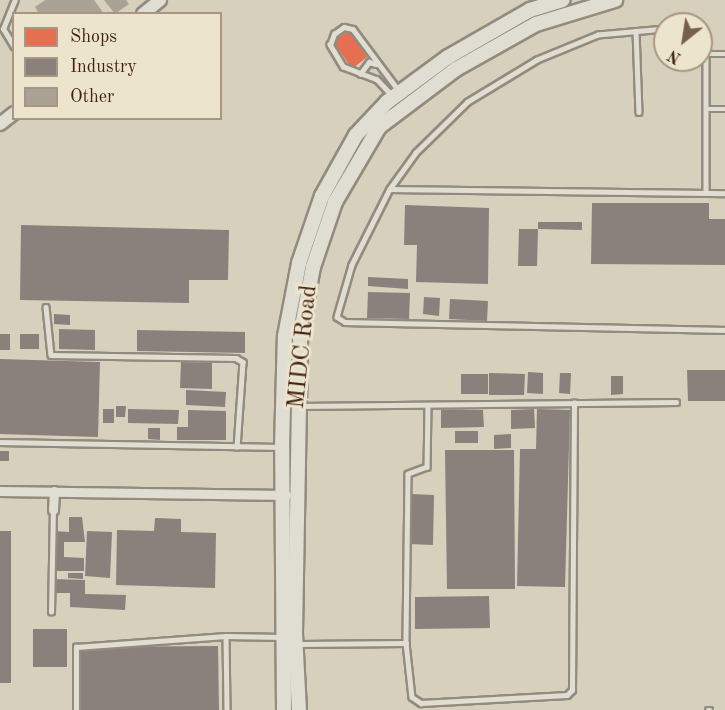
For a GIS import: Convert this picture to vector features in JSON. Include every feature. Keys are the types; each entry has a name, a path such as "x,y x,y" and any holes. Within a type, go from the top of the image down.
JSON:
{"main road":[{"name":"MIDC Road","path":"285,710 282,637 282,447 285,336 299,263 322,196 345,151 369,117 448,57 530,10 561,0"},
{"name":"MIDC Road","path":"299,710 296,644 296,406 300,337 313,267 335,202 379,127 456,69 536,24 615,0"}],"street":[{"path":"145,12 160,0"},
{"path":"0,124 12,115"},
{"path":"0,491 297,496"},
{"path":"53,510 54,491"}],"lane":[{"path":"12,44 3,29 15,0"},
{"path":"344,27 358,34 396,95 377,80 343,67 330,45 330,39 344,27"},
{"path":"653,30 598,35 537,60 468,102 416,153 390,189 352,266 340,299 337,317 340,321 725,330"},
{"path":"636,31 639,112"},
{"path":"360,74 369,62 376,64"},
{"path":"706,72 706,193"},
{"path":"707,109 725,109"},
{"path":"390,189 725,193"},
{"path":"46,307 49,354 236,358 243,362 237,447"},
{"path":"296,406 676,402"},
{"path":"428,406 427,467 408,474 406,644 412,697 422,703 567,695 572,690 574,404"},
{"path":"0,442 282,447"},
{"path":"51,612 53,510"},
{"path":"226,636 227,710"},
{"path":"76,710 76,647 226,636 282,637"},
{"path":"296,644 406,644"}],"building: Shops":[{"path":"349,31 367,57 352,69 333,41"}],"building: Industry":[{"path":"592,203 709,203 709,219 725,219 725,265 591,264"},
{"path":"405,205 489,208 488,284 416,282 417,245 404,245"},
{"path":"538,222 582,222 582,230 538,229"},
{"path":"21,225 229,230 228,280 189,280 189,303 20,300"},
{"path":"519,229 538,229 537,266 518,266"},
{"path":"368,277 408,279 408,289 368,286"},
{"path":"368,292 410,293 409,319 367,318"},
{"path":"424,297 440,298 439,316 423,314"},
{"path":"450,299 488,301 487,321 449,319"},
{"path":"54,314 70,315 70,325 54,324"},
{"path":"59,329 95,330 95,350 59,349"},
{"path":"137,330 245,332 245,353 137,351"},
{"path":"0,334 10,334 10,350 0,350"},
{"path":"20,334 39,334 39,349 20,349"},
{"path":"0,359 100,362 98,437 0,434"},
{"path":"181,362 212,363 212,389 180,388"},
{"path":"687,370 725,370 725,401 688,401"},
{"path":"528,372 543,373 543,394 527,393"},
{"path":"489,373 525,374 524,395 489,395"},
{"path":"560,373 571,373 570,394 559,393"},
{"path":"461,374 488,374 488,394 461,394"},
{"path":"611,376 623,376 623,394 611,395"},
{"path":"186,390 226,392 225,407 186,405"},
{"path":"116,406 126,406 125,417 116,417"},
{"path":"103,409 114,409 114,423 103,423"},
{"path":"128,409 179,410 178,424 128,423"},
{"path":"534,409 535,428 511,429 511,410"},
{"path":"537,409 570,410 565,587 517,586 520,449 536,449"},
{"path":"188,410 226,411 226,440 177,440 177,427 188,427"},
{"path":"441,410 483,410 484,427 441,428"},
{"path":"148,428 160,428 160,440 148,439"},
{"path":"455,431 478,431 478,443 455,443"},
{"path":"511,434 511,448 494,449 494,435"},
{"path":"445,450 514,450 515,589 447,589"},
{"path":"0,451 9,451 9,461 0,461"},
{"path":"410,494 434,495 433,545 409,544"},
{"path":"69,517 82,517 85,542 64,542 64,557 84,558 84,571 54,571 55,531 69,532"},
{"path":"155,518 181,519 181,532 216,533 215,588 116,585 117,530 154,531"},
{"path":"0,531 11,531 11,683 0,683"},
{"path":"87,531 112,532 110,578 85,576"},
{"path":"68,573 83,573 83,579 68,578"},
{"path":"53,579 85,580 85,594 126,595 125,610 70,607 70,593 53,593"},
{"path":"489,596 490,628 415,629 415,597"},
{"path":"33,629 67,629 67,667 33,667"},
{"path":"218,646 219,710 79,710 78,647"}],"building: Other":[{"path":"45,0 94,0 103,12 38,12 35,7"},
{"path":"104,0 126,0 129,4 118,12 113,12"}]}
